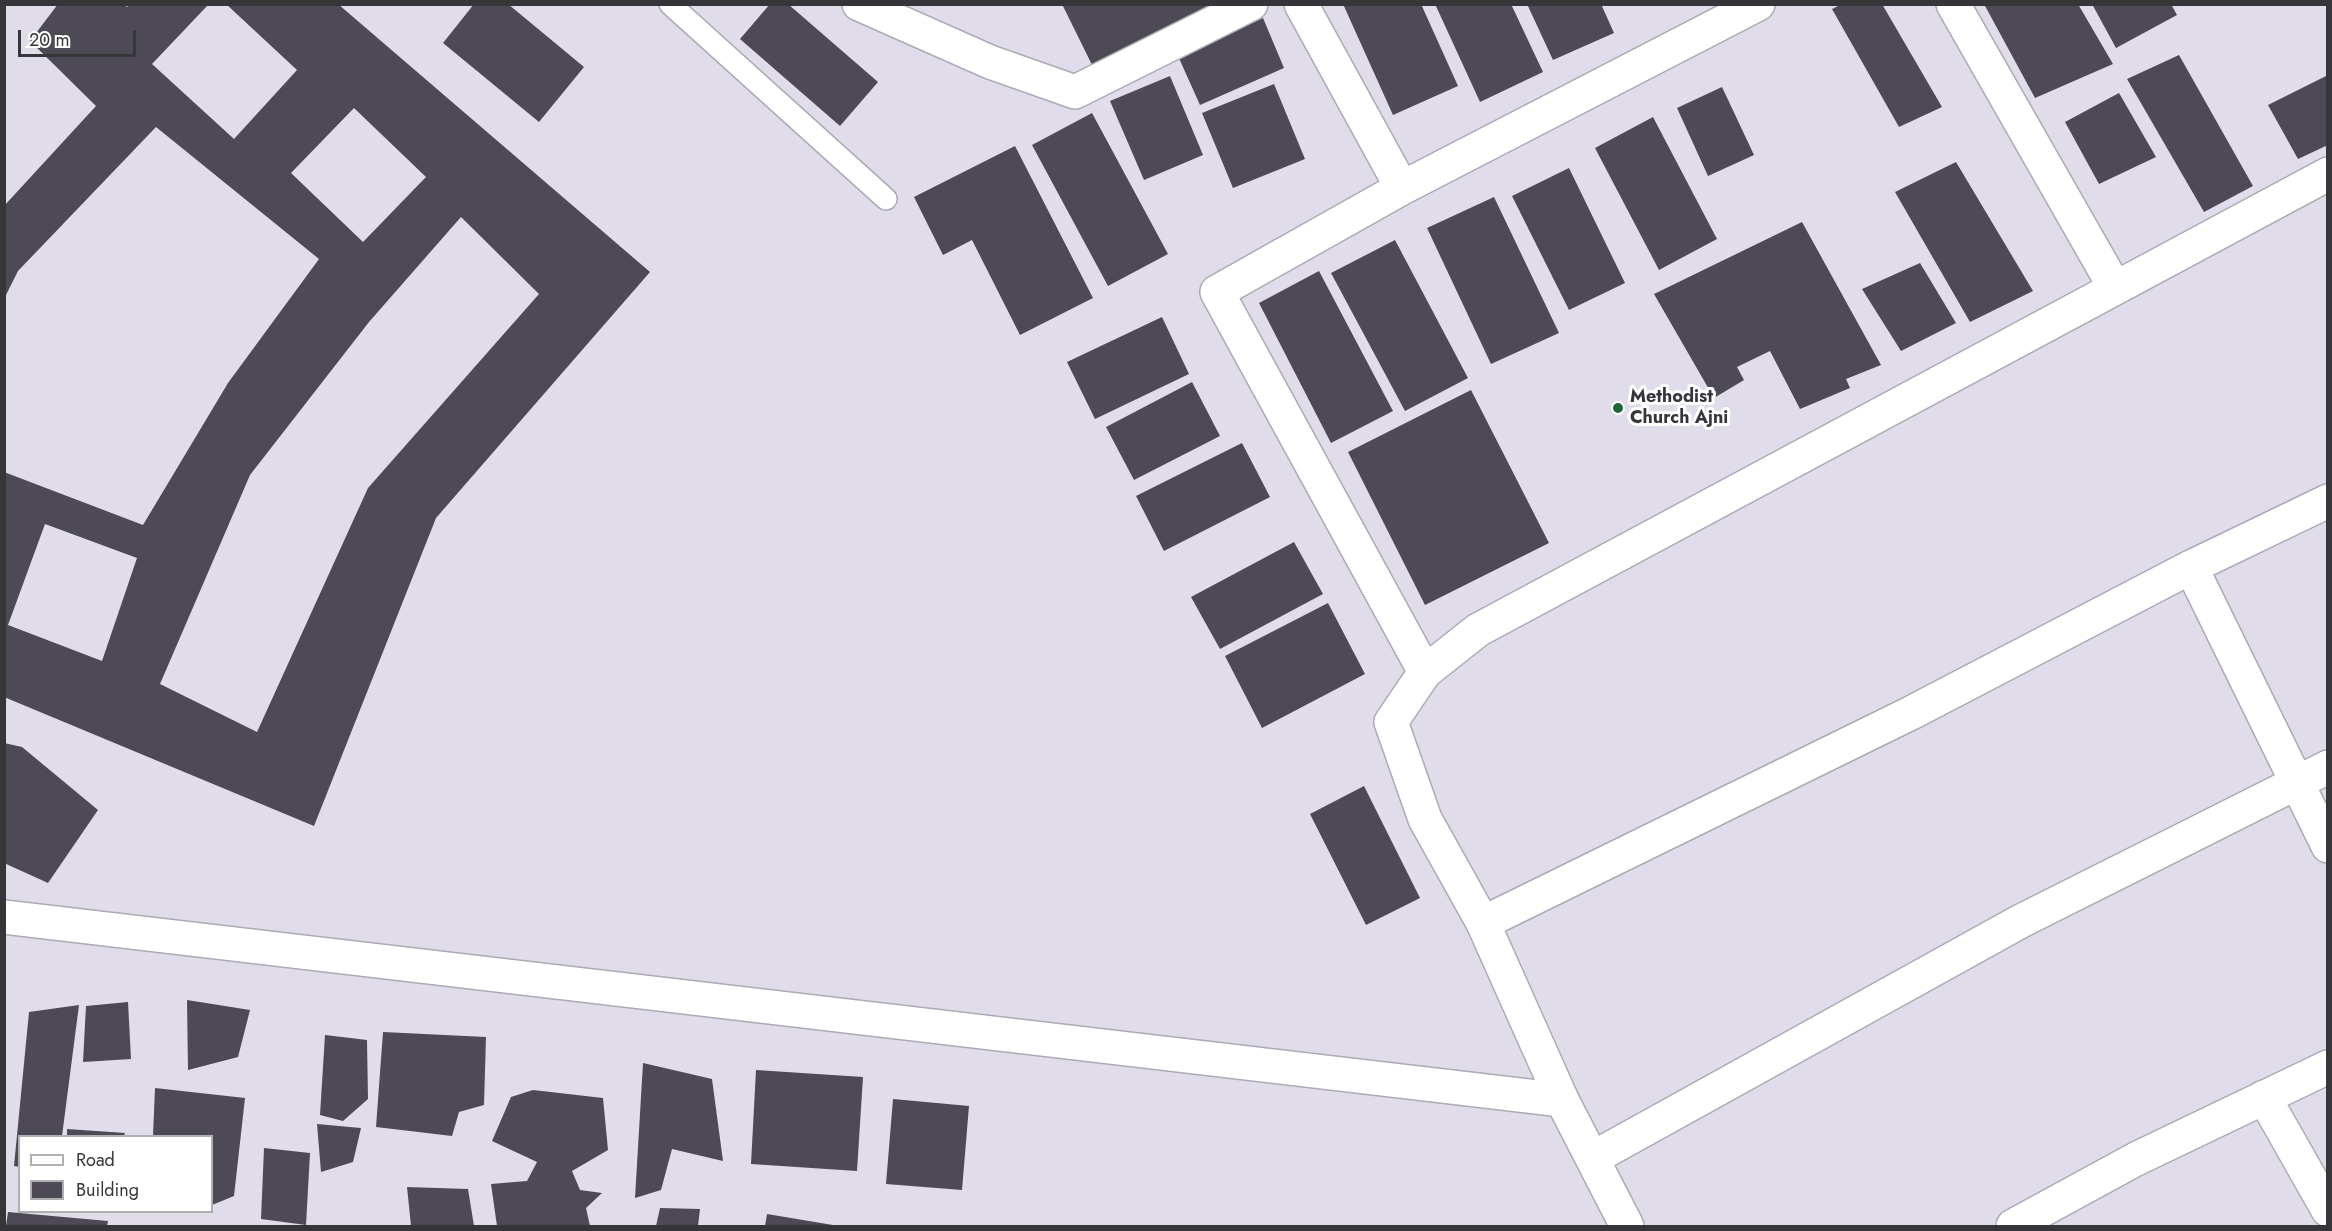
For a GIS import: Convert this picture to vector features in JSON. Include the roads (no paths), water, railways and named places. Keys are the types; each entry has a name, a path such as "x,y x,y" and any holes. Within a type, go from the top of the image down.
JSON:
{"street":[{"path":"859,4 990,62 1075,92 1251,4"},
{"path":"1301,4 1402,188"},
{"path":"1425,672 1217,292 1402,188 1758,4"},
{"path":"1953,4 2114,286"},
{"path":"1626,1227 1562,1100 1483,923 1425,819 1390,722 1425,672 1478,630 2114,286 2328,174"},
{"path":"1483,923 1911,713 2191,567 2328,501"},
{"path":"2191,567 2328,846"},
{"path":"1593,1158 2021,921 2328,767"},
{"path":"4,917 1562,1100"},
{"path":"2013,1227 2136,1160 2328,1067"},
{"path":"2264,1097 2328,1210"}],"lane":[{"path":"670,4 886,199"}],"place":[{"name":"Methodist Church Ajni","path":"1618,408"}]}
